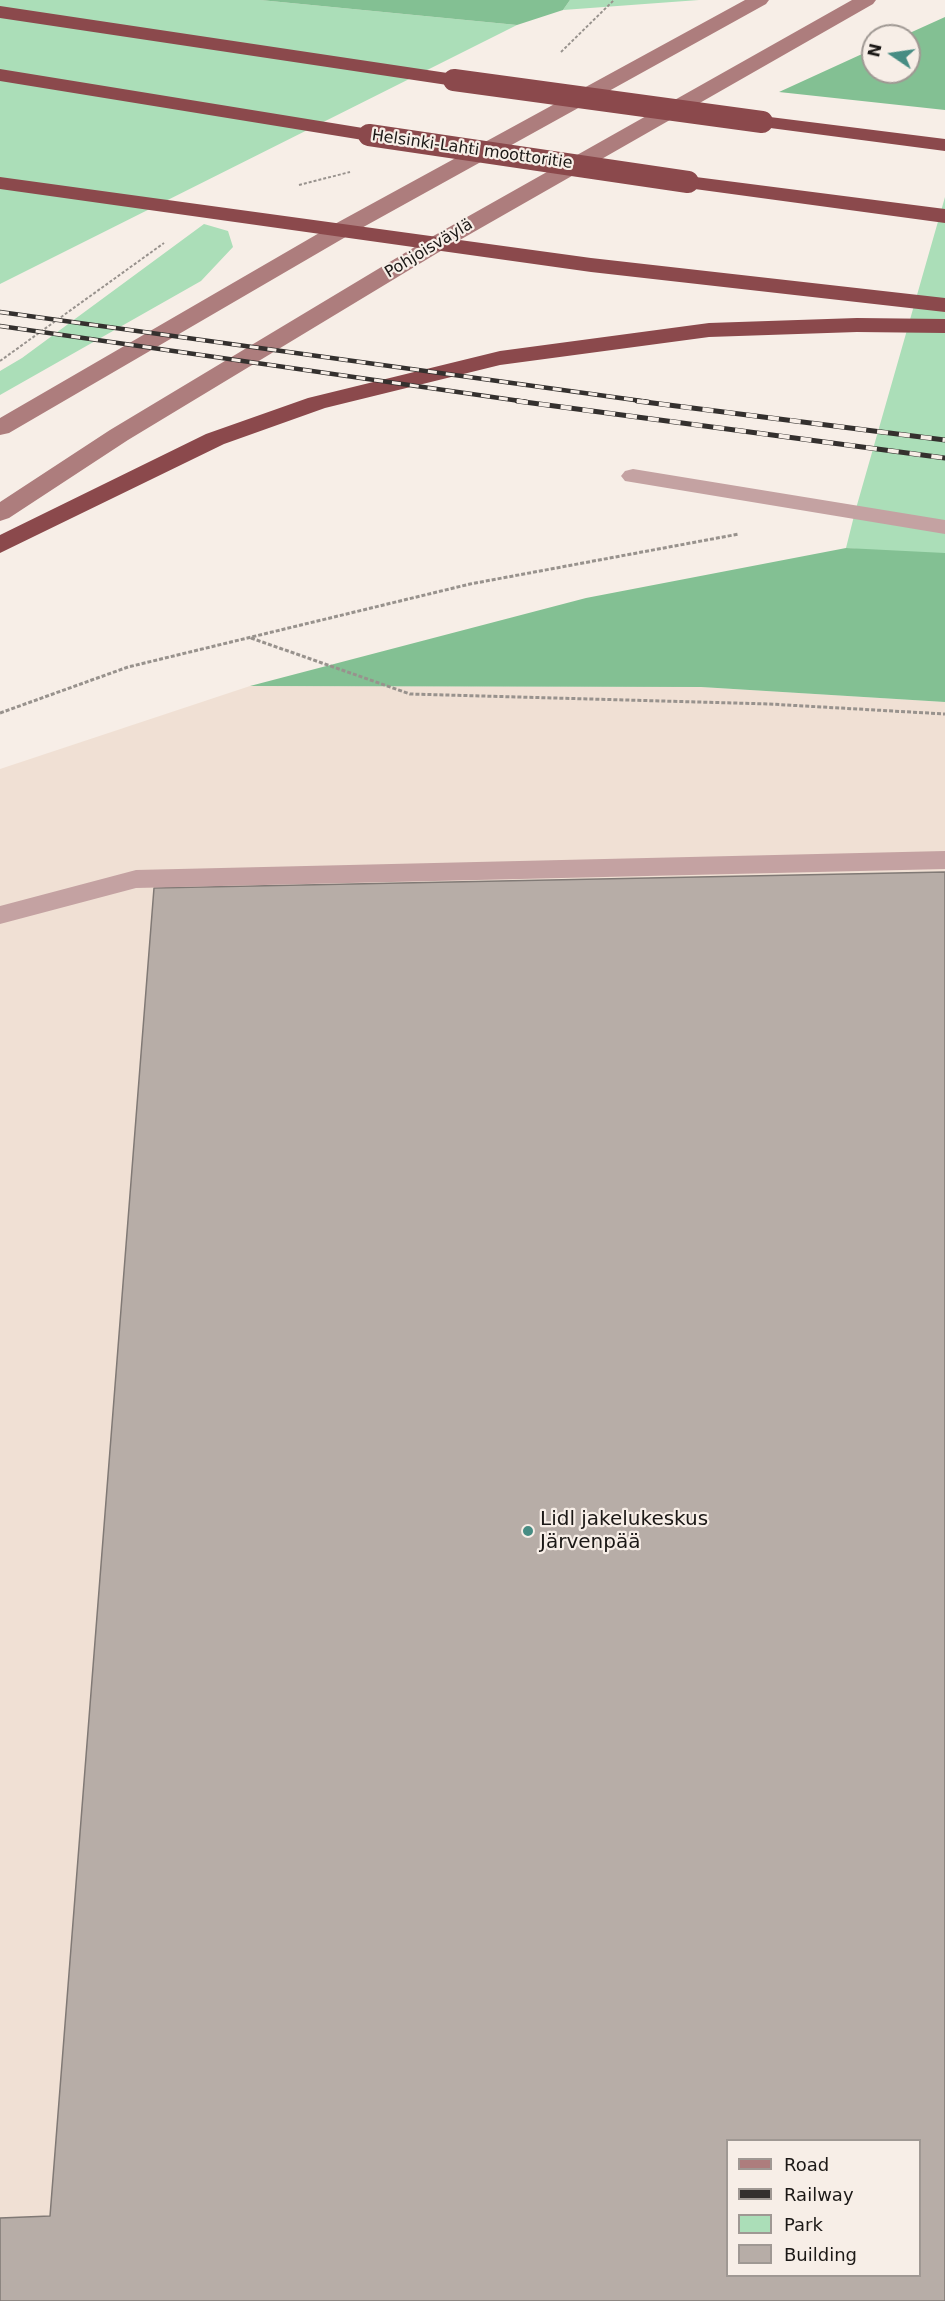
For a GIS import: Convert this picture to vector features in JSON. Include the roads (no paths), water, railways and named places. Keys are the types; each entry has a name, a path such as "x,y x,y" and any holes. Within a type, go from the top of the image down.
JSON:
{"highway":[{"path":"0,12 454,80 945,145"},
{"name":"Helsinki-Lahti moottoritie","path":"0,75 369,135 688,182 945,216"},
{"path":"0,183 591,265 945,305"},
{"path":"0,545 215,439 317,403 500,358 709,330 945,326"}],"main road":[{"path":"0,428 341,230 759,0"},
{"name":"Pohjoisväylä","path":"0,513 119,435 436,244 866,0"}],"lane":[{"path":"633,476 945,526"},
{"path":"0,915 136,879 945,860"}],"railway":[{"path":"0,312 649,402"},
{"path":"0,326 527,402"},
{"path":"517,401 945,458"},
{"path":"637,401 945,440"}],"place":[{"name":"Lidl jakelukeskus Järvenpää","path":"528,1531"}]}
